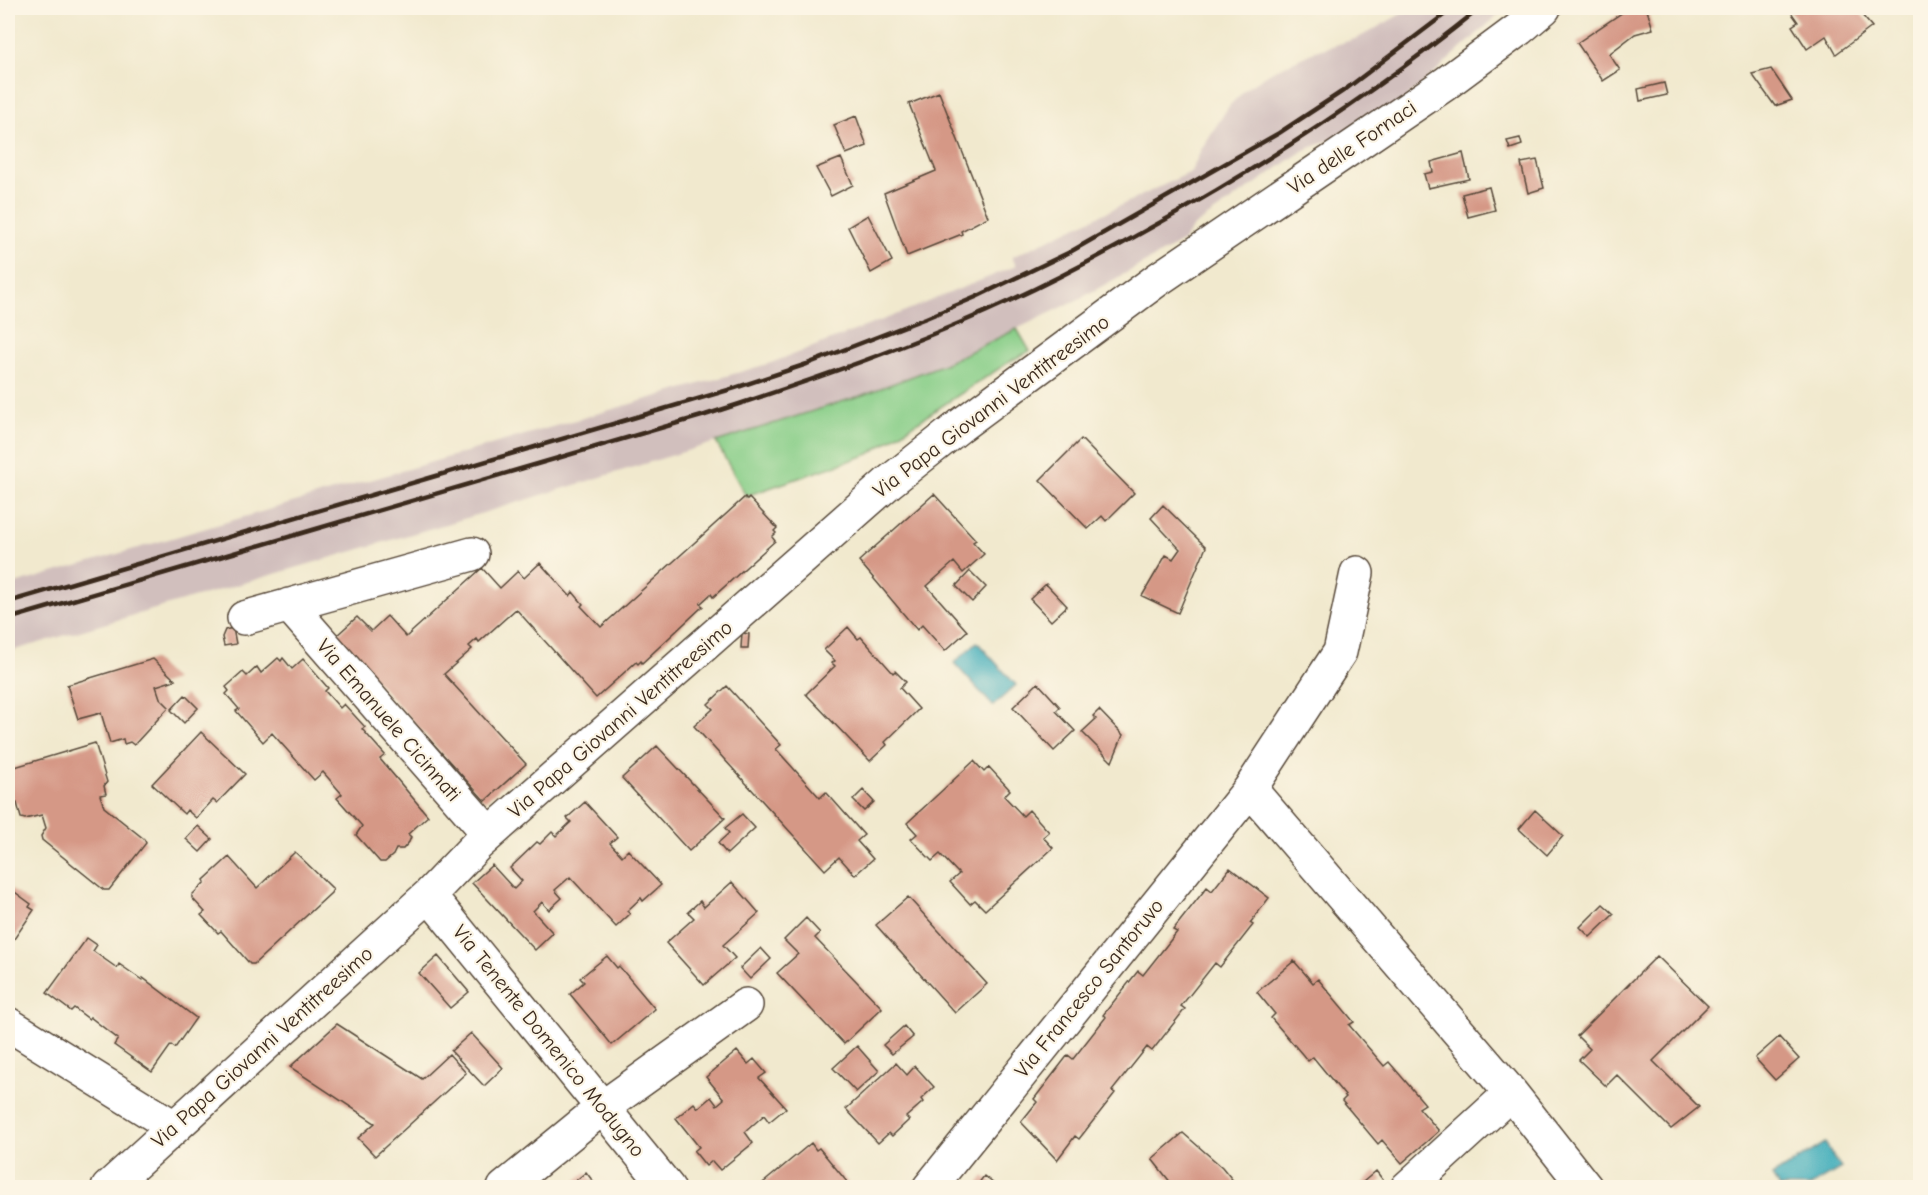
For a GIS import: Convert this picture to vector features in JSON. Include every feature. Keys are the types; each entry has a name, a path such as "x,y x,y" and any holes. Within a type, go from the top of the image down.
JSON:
{"street":[{"name":"Via delle Fornaci","path":"1157,280 1445,84 1544,8"},
{"name":"Via Papa Giovanni Ventitreesimo","path":"108,1188 429,895 489,834 888,483 961,425 1157,280"},
{"path":"244,618 472,554"},
{"name":"Via Francesco Santoruvo","path":"929,1188 1250,789 1340,652 1357,573"},
{"name":"Via Emanuele Cicinnati","path":"289,605 489,834"},
{"path":"1250,789 1511,1093 1586,1188"},
{"name":"Via Tenente Domenico Modugno","path":"429,895 668,1188"},
{"path":"504,1188 602,1108 746,1005"},
{"path":"8,1024 174,1127"},
{"path":"1407,1188 1511,1093"}],"shaded area":[{"path":"1412,8 1506,8 1394,109 1358,130 1304,150 1193,227 1182,242 1079,299 942,365 860,396 716,442 470,517 8,652 8,586 771,363 1016,266 1012,257 1191,172 1202,148 1229,106 1248,87 1271,72 1316,51 1358,38"}],"green space":[{"path":"1017,329 1030,351 1009,362 869,454 746,496 716,442 860,396 942,365"}],"water":[{"path":"977,642 1016,685 993,706 954,663"},
{"path":"1825,1143 1841,1168 1809,1187 1779,1187 1772,1176"}],"building":[{"path":"1620,8 1650,8 1647,10 1653,29 1635,34 1609,54 1620,70 1603,81 1577,43 1623,12"},
{"path":"1788,8 1856,8 1872,27 1836,54 1826,36 1807,49 1792,26 1798,22"},
{"path":"1771,69 1792,100 1775,106 1752,74"},
{"path":"1664,83 1667,95 1640,101 1638,89"},
{"path":"939,92 988,217 961,231 962,234 907,256 884,193 936,171 909,104"},
{"path":"856,116 867,146 846,154 834,125"},
{"path":"1520,138 1522,145 1510,149 1507,141"},
{"path":"1463,153 1469,179 1428,188 1424,174 1433,172 1431,162"},
{"path":"841,158 853,185 831,196 816,168"},
{"path":"1537,160 1544,188 1528,193 1521,163"},
{"path":"1489,187 1495,210 1468,217 1462,194"},
{"path":"868,215 892,261 871,273 848,227"},
{"path":"1081,439 1134,493 1106,521 1102,516 1088,529 1040,480"},
{"path":"934,494 976,540 973,542 984,554 963,573 954,562 927,586 967,631 945,651 922,625 917,630 859,561"},
{"path":"745,497 747,500 749,498 777,528 772,537 775,541 713,597 711,594 700,604 703,606 642,663 641,661 638,664 636,662 596,698 516,609 479,642 477,639 469,646 472,649 444,674 526,764 485,801 336,636 357,617 371,631 387,616 406,637 482,568 500,588 518,571 524,578 540,563 570,596 573,592 583,604 581,606 601,627"},
{"path":"1163,505 1206,547 1178,613 1142,596 1166,555 1173,559 1180,549 1151,518"},
{"path":"970,571 986,587 972,602 956,586"},
{"path":"1046,584 1067,606 1051,621 1030,599"},
{"path":"848,627 858,639 861,637 893,673 895,671 906,682 900,688 919,709 885,742 887,745 870,761 806,694 835,666 832,663 835,661 824,650"},
{"path":"233,628 236,644 224,646 222,637 225,630"},
{"path":"742,633 749,634 748,648 741,648"},
{"path":"278,658 281,661 283,658 292,669 303,659 328,688 325,691 340,708 344,704 365,727 362,729 385,755 380,759 428,816 408,834 411,837 403,849 396,849 385,862 380,862 356,835 362,826 337,798 342,794 323,772 314,780 272,733 263,742 236,711 239,709 226,694 229,691 226,687 243,672 247,676 257,667 261,673"},
{"path":"153,659 175,680 156,686 160,698 169,707 134,745 130,742 124,744 123,739 110,743 101,713 78,719 67,685"},
{"path":"1038,683 1060,707 1056,711 1075,731 1054,751 1013,707"},
{"path":"727,686 781,745 776,749 820,798 826,792 864,835 857,841 873,859 855,875 839,857 825,870 694,726 713,709 708,704"},
{"path":"185,695 198,708 184,723 171,710"},
{"path":"1099,710 1123,735 1112,762 1082,732 1096,719 1093,716"},
{"path":"201,732 245,774 217,803 213,800 196,818 187,810 184,814 152,784"},
{"path":"95,743 107,782 104,786 106,794 100,795 104,807 146,843 109,890 104,890 42,840 41,836 46,828 42,815 21,818 17,803 12,801 8,784 8,769"},
{"path":"657,746 725,818 689,851 622,778"},
{"path":"974,761 984,772 989,767 1010,790 1004,796 1023,816 1029,810 1049,832 1043,837 1053,848 985,910 975,900 970,904 950,882 959,874 940,854 932,861 911,839 917,834 907,823"},
{"path":"863,790 874,802 864,811 853,800"},
{"path":"585,802 617,837 610,843 622,856 628,850 661,885 643,901 641,898 627,911 630,914 616,927 570,877 555,890 562,898 549,910 542,902 533,911 553,933 535,950 472,883 492,865 514,889 522,881 510,868 537,842 540,844 552,832 556,836 571,822 567,818"},
{"path":"1535,810 1563,836 1547,855 1519,829"},
{"path":"742,814 755,828 727,854 718,843 729,833 725,828"},
{"path":"198,826 212,839 200,852 186,839"},
{"path":"295,852 333,889 254,964 250,964 221,931 218,933 201,915 205,912 192,898 192,895 205,882 204,880 229,857 257,888"},
{"path":"1230,868 1269,898 1250,923 1253,925 1220,967 1215,963 1181,1006 1185,1009 1152,1051 1147,1047 1112,1091 1115,1093 1079,1139 1075,1136 1057,1160 1021,1122 1037,1102 1034,1099 1068,1055 1073,1059 1106,1017 1103,1015 1138,971 1143,975 1177,932 1173,930 1207,887 1212,891"},
{"path":"732,882 759,913 723,945 735,958 704,985 666,943 694,918 688,912 700,901 704,907"},
{"path":"8,887 31,904 29,907 34,910 12,942 8,939"},
{"path":"908,897 987,984 955,1013 876,925"},
{"path":"1603,904 1614,914 1590,937 1580,927"},
{"path":"806,918 820,933 815,938 882,1008 844,1044 777,973 798,954 784,940"},
{"path":"87,938 97,945 93,951 117,968 119,964 142,980 143,978 196,1018 175,1048 171,1045 152,1072 114,1045 118,1039 90,1017 89,1019 74,1008 71,1011 47,993"},
{"path":"761,948 771,959 750,979 740,968"},
{"path":"438,956 469,992 450,1008 419,973"},
{"path":"607,956 617,968 619,966 655,1009 612,1045 570,994 584,982 580,978"},
{"path":"1657,956 1708,1006 1653,1061 1699,1107 1671,1129 1617,1075 1606,1086 1579,1060 1590,1049 1577,1036"},
{"path":"1294,961 1313,983 1318,979 1354,1022 1349,1025 1384,1066 1389,1062 1425,1104 1419,1108 1439,1131 1402,1163 1382,1140 1378,1144 1342,1101 1346,1097 1313,1057 1308,1061 1271,1018 1275,1014 1257,992"},
{"path":"337,1024 422,1079 449,1054 466,1073 375,1156 358,1138 375,1123 290,1067"},
{"path":"904,1026 913,1037 892,1054 883,1045"},
{"path":"471,1033 503,1068 484,1086 451,1051"},
{"path":"1779,1037 1799,1059 1775,1080 1755,1058"},
{"path":"857,1046 879,1071 856,1092 833,1068"},
{"path":"737,1051 748,1064 754,1059 766,1073 759,1078 786,1108 769,1122 764,1115 745,1132 753,1143 720,1170 712,1161 706,1166 694,1151 699,1147 676,1118 694,1103 698,1108 711,1097 717,1105 724,1099 706,1077"},
{"path":"896,1063 907,1075 915,1066 934,1087 921,1099 923,1102 906,1117 909,1120 892,1136 889,1133 878,1143 846,1109"},
{"path":"1183,1133 1222,1167 1239,1188 1175,1188 1152,1159"},
{"path":"811,1143 816,1150 819,1148 848,1183 846,1184 848,1188 757,1188"},
{"path":"1376,1171 1383,1180 1374,1188 1356,1188"},
{"path":"586,1172 598,1188 567,1188"},
{"path":"984,1176 999,1188 975,1188"}],"railway":[{"path":"8,602 735,388 807,364 926,318 1070,252 1279,133 1346,89 1453,8"},
{"path":"8,619 705,415 826,375 945,329 1076,268 1195,203 1362,97 1480,8"}]}
